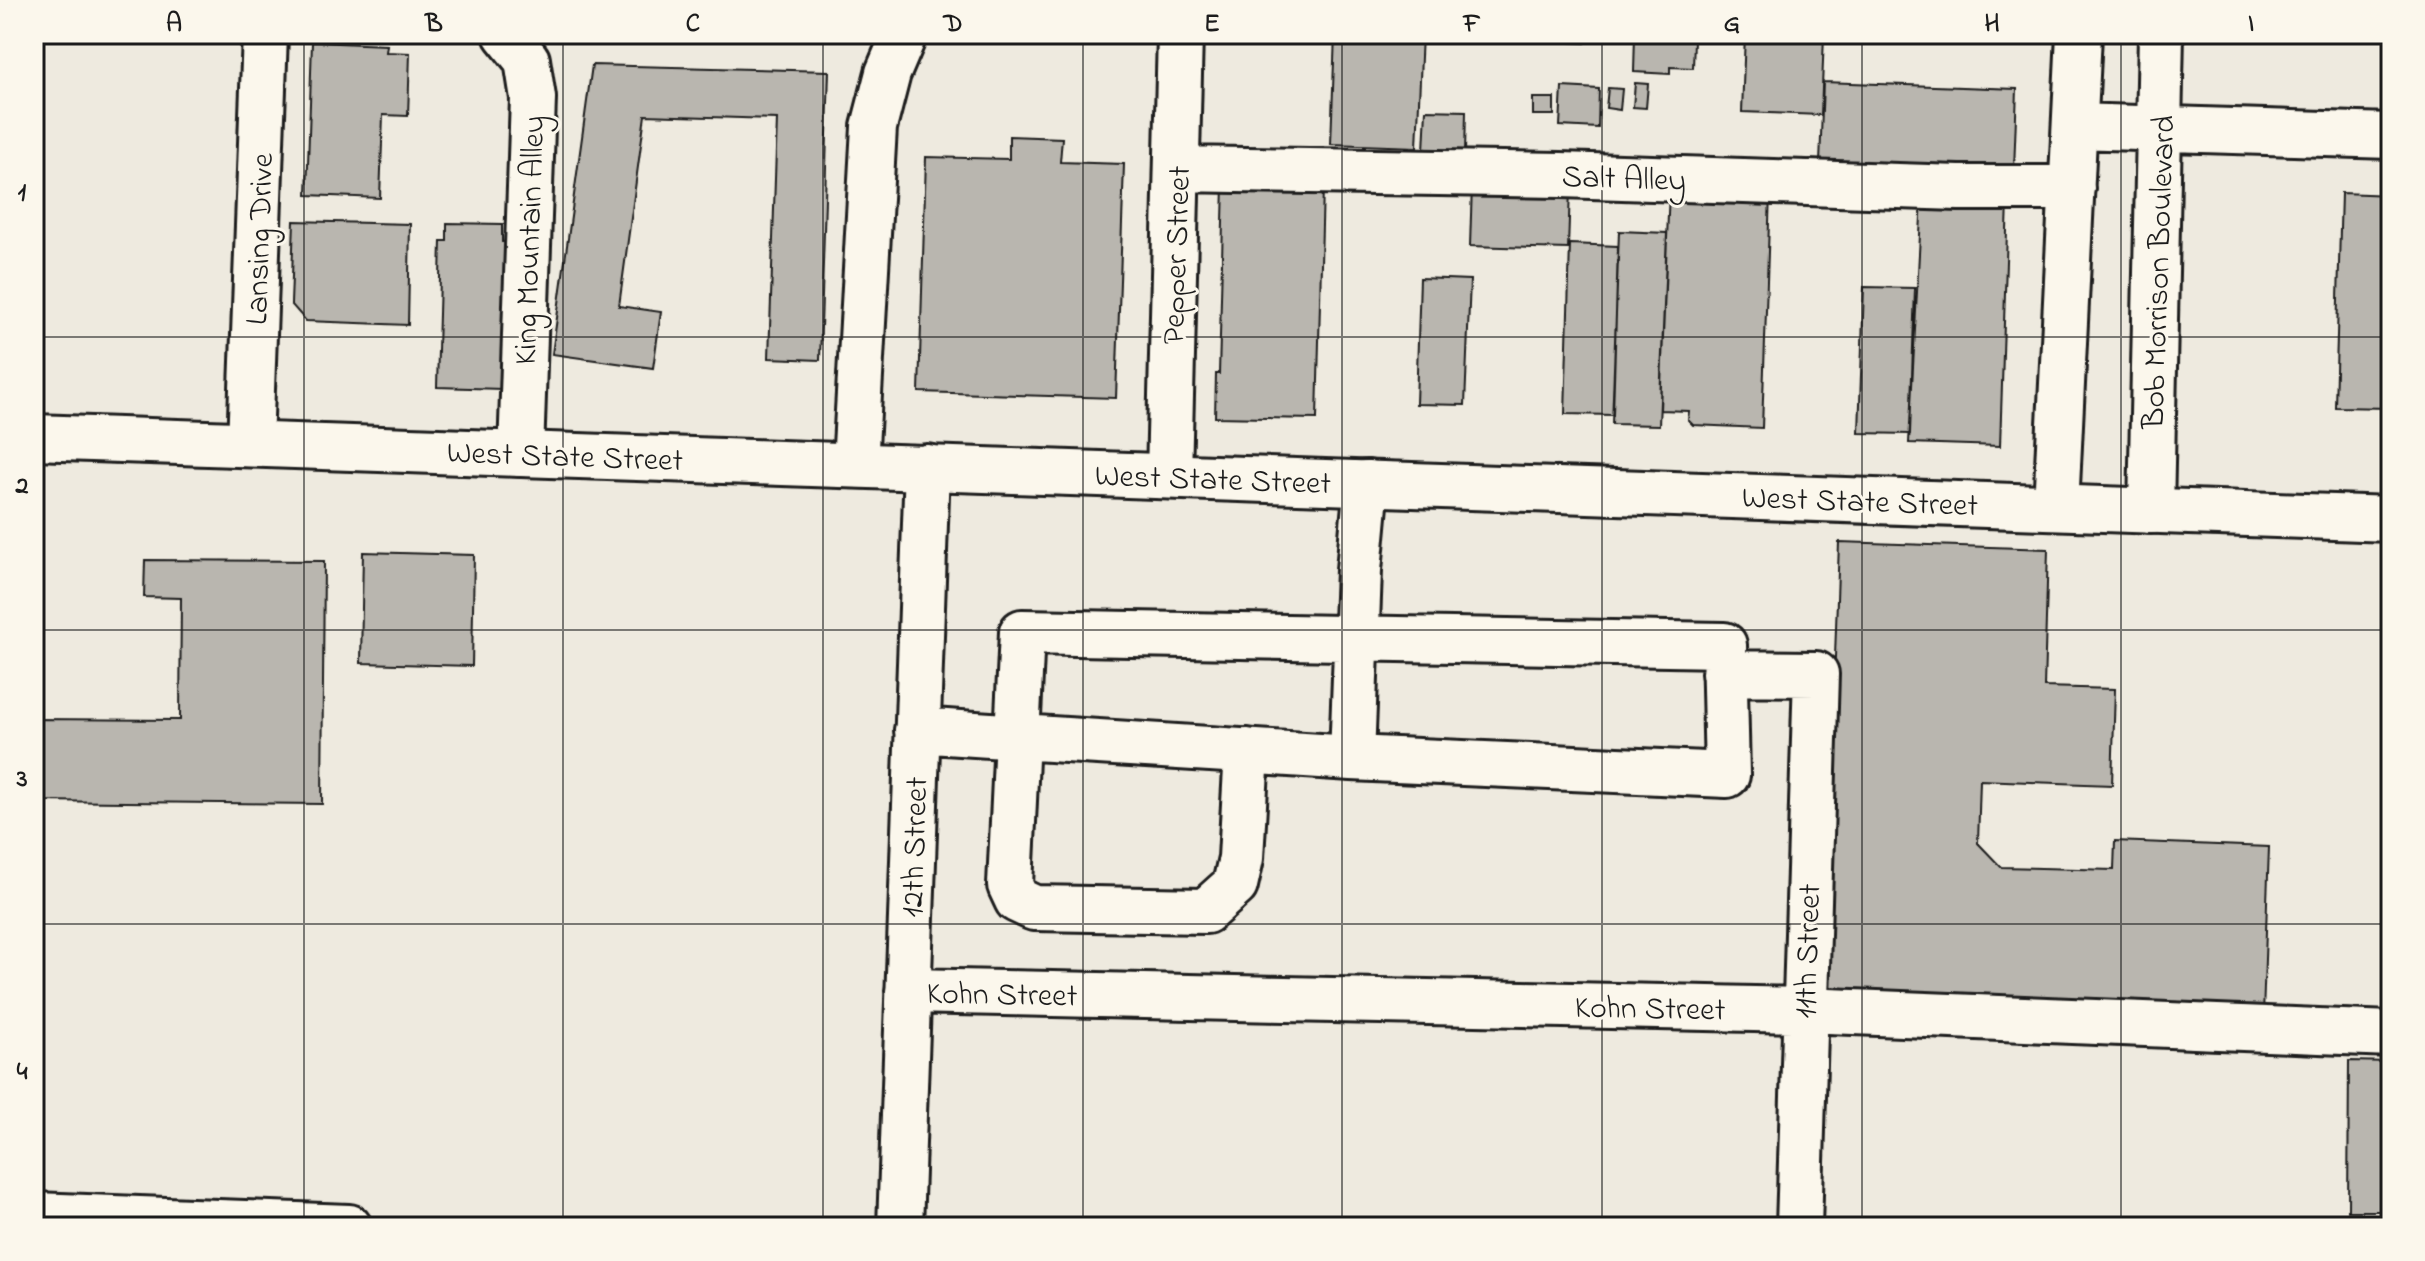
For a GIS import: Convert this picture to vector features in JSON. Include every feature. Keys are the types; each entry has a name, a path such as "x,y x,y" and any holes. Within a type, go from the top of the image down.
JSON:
{"street":[{"name":"Lansing Drive","path":"250,444 265,34"},
{"name":"King Mountain Alley","path":"506,34 527,60 533,98 521,454"},
{"name":"Pepper Street","path":"1169,476 1180,34"},
{"path":"2056,507 2079,34"},
{"name":"Bob Morrison Boulevard","path":"2151,511 2162,128 2161,34"},
{"path":"855,465 874,127 888,73 902,40"},
{"path":"2075,126 2391,136"},
{"name":"Salt Alley","path":"1177,169 2072,188"},
{"name":"West State Street","path":"34,437 2391,519"},
{"name":"12th Street","path":"900,1227 927,467"},
{"path":"1352,758 1367,483"},
{"path":"917,730 1019,737 1247,751 1352,758 1727,775 1724,645 1022,632 1019,737 1010,885 1017,900 1034,908 1206,911 1235,885 1241,858 1247,751"},
{"name":"11th Street","path":"1724,673 1816,674 1799,1227"},
{"name":"Kohn Street","path":"908,991 1804,1010 2391,1034"},
{"path":"34,1215 349,1227"}],"building":[{"path":"1335,34 1422,34 1417,147 1331,144"},
{"path":"1553,34 1611,34 1611,38 1585,37 1585,43 1553,41"},
{"path":"1635,34 1704,34 1704,41 1694,40 1693,68 1670,67 1670,74 1634,72"},
{"path":"1745,34 1824,34 1821,115 1742,112"},
{"path":"312,42 387,45 386,52 410,53 408,116 383,115 380,198 307,195"},
{"path":"592,65 829,71 820,360 769,358 777,119 645,115 619,306 661,312 653,368 552,354"},
{"path":"1823,82 2017,89 2014,170 1820,164"},
{"path":"1635,83 1648,84 1646,108 1633,107"},
{"path":"1562,87 1599,89 1598,128 1560,126"},
{"path":"1608,88 1622,89 1620,110 1606,108"},
{"path":"1533,98 1554,98 1554,115 1533,115"},
{"path":"1426,110 1466,111 1465,153 1424,151"},
{"path":"1009,136 1062,138 1060,162 1124,164 1116,398 919,392 926,157 1009,159"},
{"path":"1224,184 1323,186 1317,419 1215,417"},
{"path":"1472,185 1570,188 1568,249 1470,246"},
{"path":"1669,190 1770,193 1762,428 1693,425 1688,420 1689,411 1660,410"},
{"path":"2341,193 2391,195 2391,408 2335,407"},
{"path":"1922,197 2008,200 2000,446 1909,443"},
{"path":"294,221 410,224 408,325 306,321 291,304"},
{"path":"447,223 502,224 502,242 506,242 502,389 437,387 441,241 447,241"},
{"path":"1619,231 1667,233 1659,425 1612,424"},
{"path":"1570,244 1618,246 1613,415 1565,414"},
{"path":"1420,278 1470,280 1465,405 1416,404"},
{"path":"1864,287 1915,288 1910,434 1859,433"},
{"path":"1839,542 2048,549 2044,687 2115,689 2112,785 1980,780 1978,843 2001,867 2114,870 2115,841 2269,847 2263,1015 1823,1001"},
{"path":"363,552 474,555 472,666 361,663"},
{"path":"145,560 324,561 322,804 34,801 34,719 180,720 181,598 144,597"},
{"path":"2349,1061 2391,1062 2391,1211 2348,1211"}]}
